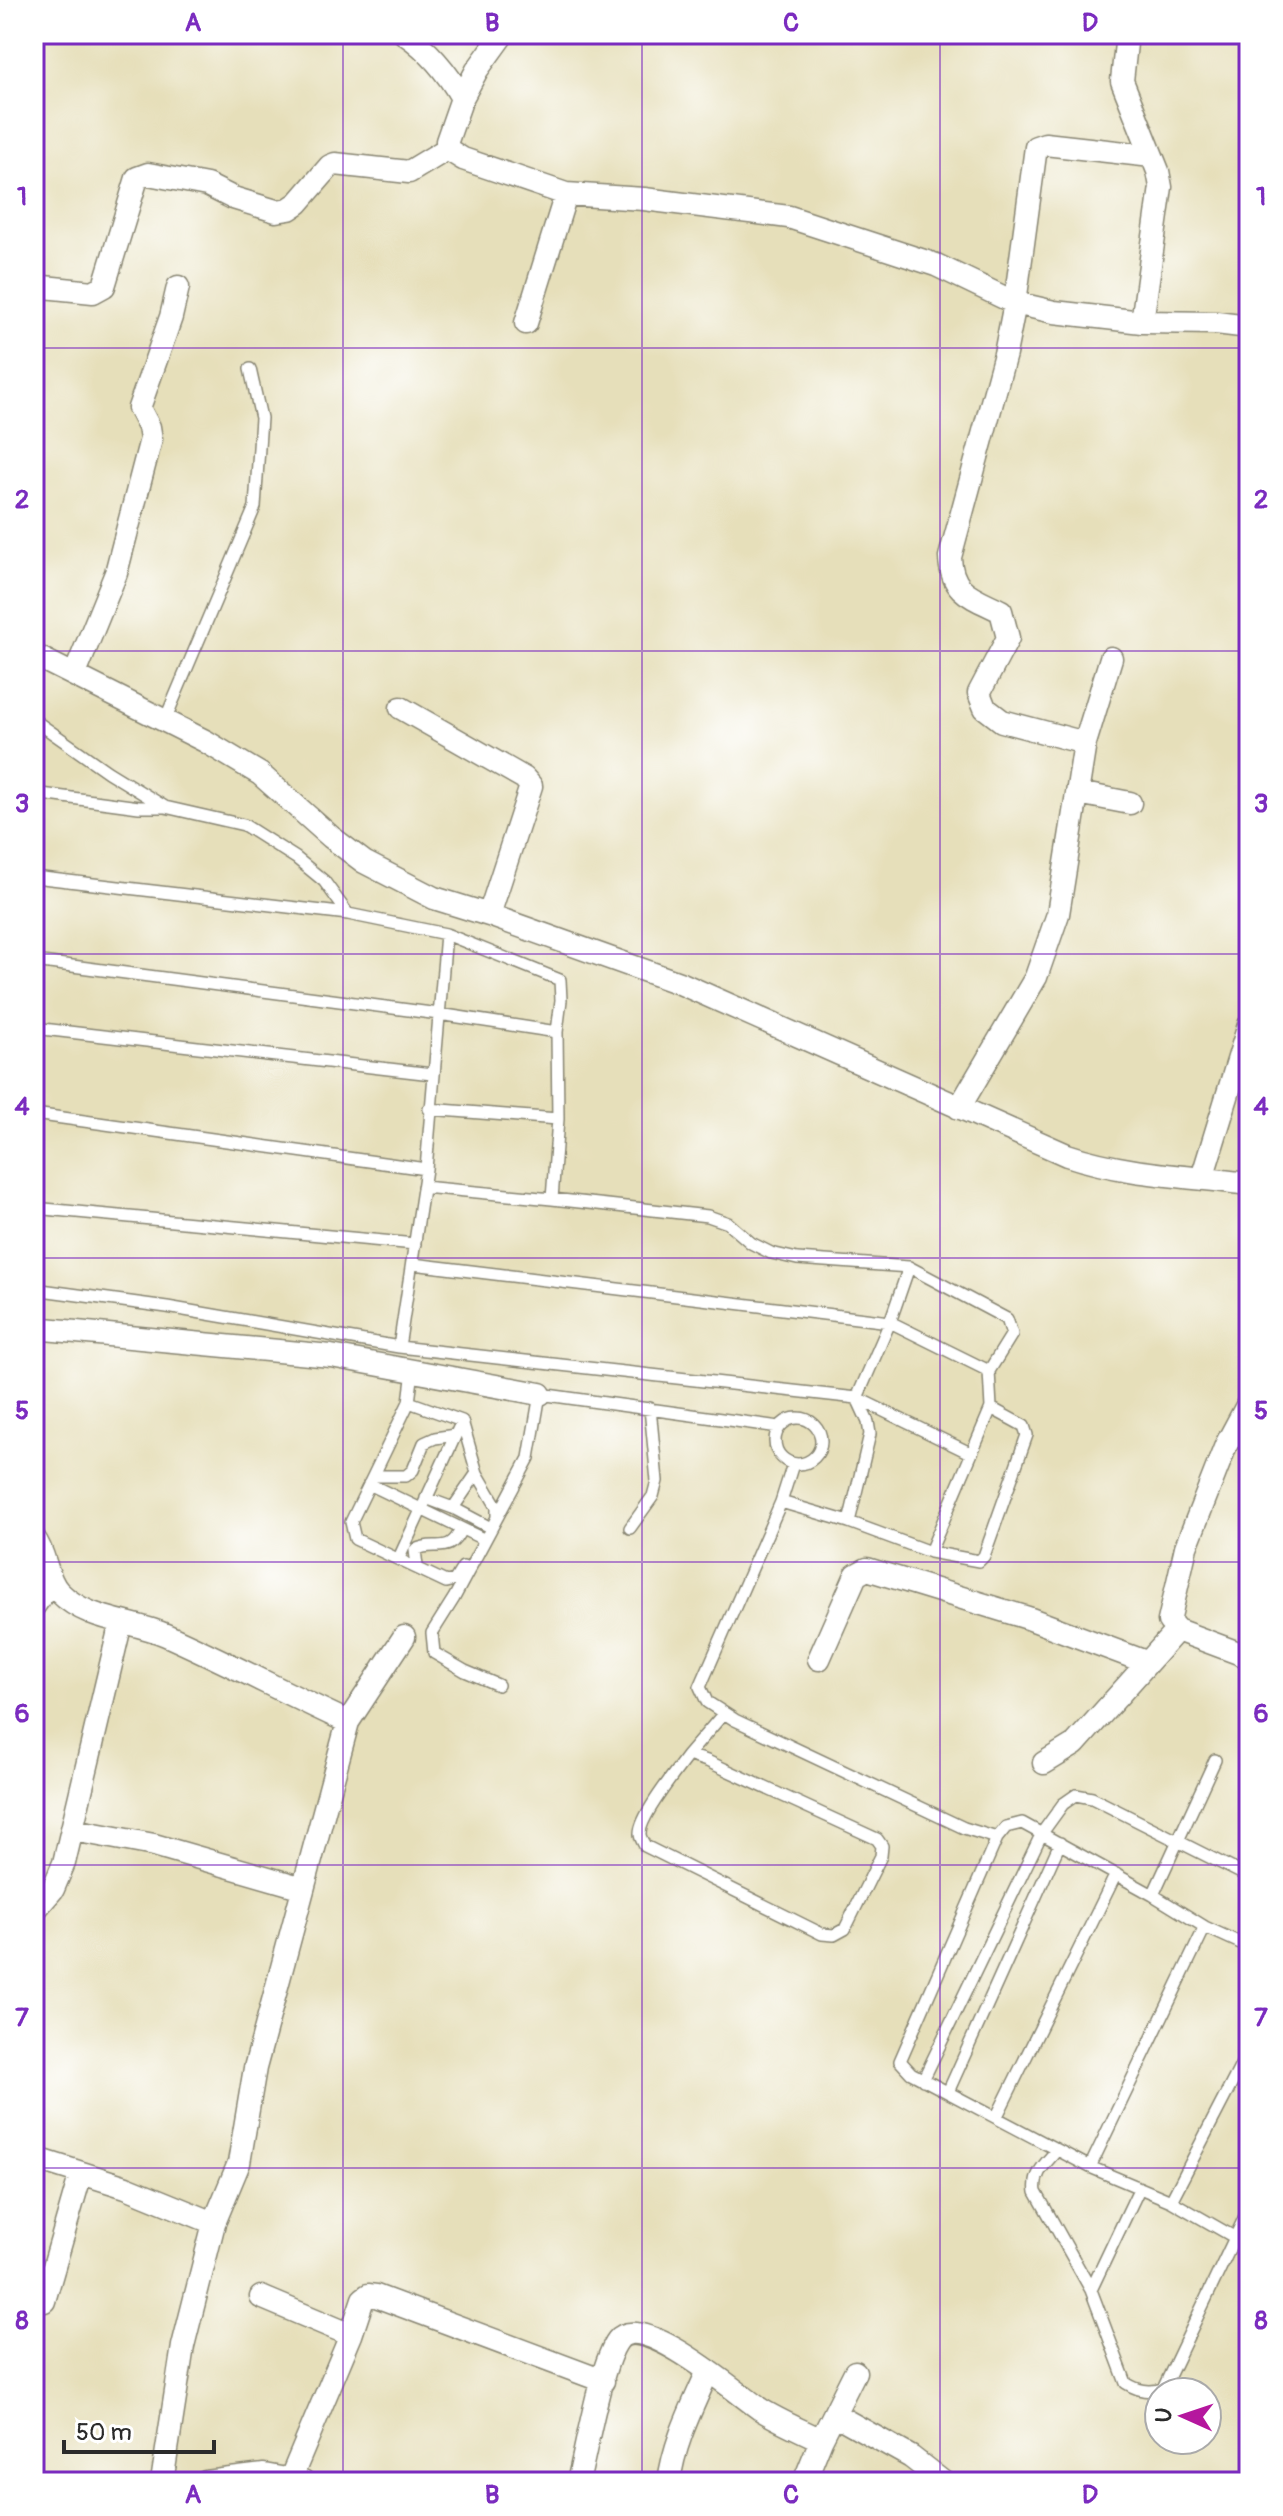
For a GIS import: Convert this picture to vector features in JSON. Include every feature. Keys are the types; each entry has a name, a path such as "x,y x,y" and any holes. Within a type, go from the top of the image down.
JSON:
{"street":[{"path":"405,34 419,43 442,67 462,98"},
{"path":"447,149 462,98 477,70 503,34"},
{"path":"1127,34 1122,81 1161,187 1142,322"},
{"path":"1085,743 1002,721 985,708 979,693 1008,638 1008,629 1001,611 966,593 954,582 950,557 1001,368 1015,303 1036,147 1045,144 1152,156"},
{"path":"447,149 474,163 566,194 644,199 789,217 936,265 1015,303 1054,312 1142,322 1216,323 1249,327"},
{"path":"34,290 93,292 104,286 137,178 148,174 207,185 233,198 276,211 289,209 298,203 330,166 342,163 409,172 447,149"},
{"path":"526,323 566,194"},
{"path":"75,674 120,558 151,439 149,427 139,408 171,317 178,287"},
{"path":"34,655 165,720 260,774 364,862 434,898 682,984 1067,1155 1095,1164 1171,1177 1249,1184"},
{"path":"959,1108 1036,977 1058,914 1085,743 1111,658"},
{"path":"401,708 524,778 531,786 489,915"},
{"path":"1078,793 1130,803"},
{"path":"1202,1178 1249,1025"},
{"path":"34,1328 331,1356 540,1394"},
{"path":"1249,1402 1226,1445 1186,1547 1169,1621 1177,1630 1249,1657"},
{"path":"34,1538 47,1561 51,1582 61,1595 77,1605 95,1615 163,1634 348,1722"},
{"path":"819,1659 856,1575 867,1569 1028,1618 1146,1662"},
{"path":"34,1606 51,1582"},
{"path":"34,1911 53,1889 73,1830 121,1622"},
{"path":"1044,1763 1075,1744 1177,1630"},
{"path":"162,2482 183,2346 214,2223 239,2163 255,2068 348,1722 404,1637"},
{"path":"73,1830 154,1845 303,1888"},
{"path":"34,2158 126,2187 214,2223"},
{"path":"44,2301 81,2173"},
{"path":"206,2482 264,2475 298,2480 363,2299 368,2295 603,2381"},
{"path":"261,2297 351,2335"},
{"path":"578,2482 603,2381 616,2343 627,2334 644,2336 672,2346 760,2409 821,2440"},
{"path":"669,2482 672,2458 708,2371"},
{"path":"804,2482 855,2372"},
{"path":"834,2414 911,2457 943,2482"}],"lane":[{"path":"165,720 255,507 261,418 250,369"},
{"path":"34,720 165,807"},
{"path":"34,793 139,807 165,807 244,825 296,858 324,881 348,914"},
{"path":"34,877 348,914 446,934 560,980 558,1119 552,1199"},
{"path":"399,1347 426,1169 446,934"},
{"path":"34,961 557,1032"},
{"path":"34,1028 432,1074"},
{"path":"429,1109 558,1119"},
{"path":"34,1114 426,1169"},
{"path":"423,1187 708,1216 728,1223 751,1243 771,1253 797,1259 909,1267 1007,1319 1012,1334 989,1371 991,1408 930,1552"},
{"path":"34,1208 415,1244"},
{"path":"413,1264 890,1322 989,1371"},
{"path":"849,1522 870,1434 857,1398 890,1322 909,1267"},
{"path":"34,1289 167,1307 399,1347 857,1398 970,1453"},
{"path":"413,1371 409,1402 351,1522 352,1532 355,1539 451,1582 498,1512 477,1473 462,1421"},
{"path":"498,1685 434,1653 432,1633 525,1468 534,1436 540,1394 779,1427"},
{"path":"409,1402 462,1421"},
{"path":"630,1528 653,1496 657,1481 650,1408"},
{"path":"781,1502 849,1522 930,1552 979,1561 984,1556 1027,1435 1024,1426 991,1408"},
{"path":"797,1417 810,1421 819,1432 820,1446 818,1453 807,1462 793,1464 780,1456 774,1442 783,1422 797,1417"},
{"path":"399,1558 462,1421"},
{"path":"372,1480 406,1476 413,1470 424,1443 455,1435"},
{"path":"793,1464 781,1502 700,1687 707,1702 899,1800 964,1828 997,1838"},
{"path":"453,1508 477,1473"},
{"path":"372,1480 481,1538"},
{"path":"422,1504 453,1508 489,1527"},
{"path":"417,1566 415,1550 453,1543 461,1529"},
{"path":"688,1755 877,1839 882,1846 881,1856 845,1929 834,1935 822,1934 645,1846 640,1836 642,1825 660,1794 688,1755 724,1713"},
{"path":"1153,1895 1215,1760"},
{"path":"923,2080 1042,1833 1063,1804 1076,1795 1083,1794 1249,1877"},
{"path":"1234,2237 1171,2201 1090,2167 923,2080 900,2061 997,1838 1013,1824 1022,1823 1042,1833 1205,1927 1249,1947"},
{"path":"948,2092 1060,1843"},
{"path":"997,2116 1116,1874"},
{"path":"1090,2167 1205,1927"},
{"path":"1171,2201 1249,2050"},
{"path":"1057,2150 1036,2176 1036,2192 1091,2290 1126,2383 1141,2391 1163,2389 1249,2208"},
{"path":"1091,2290 1139,2189"}]}
